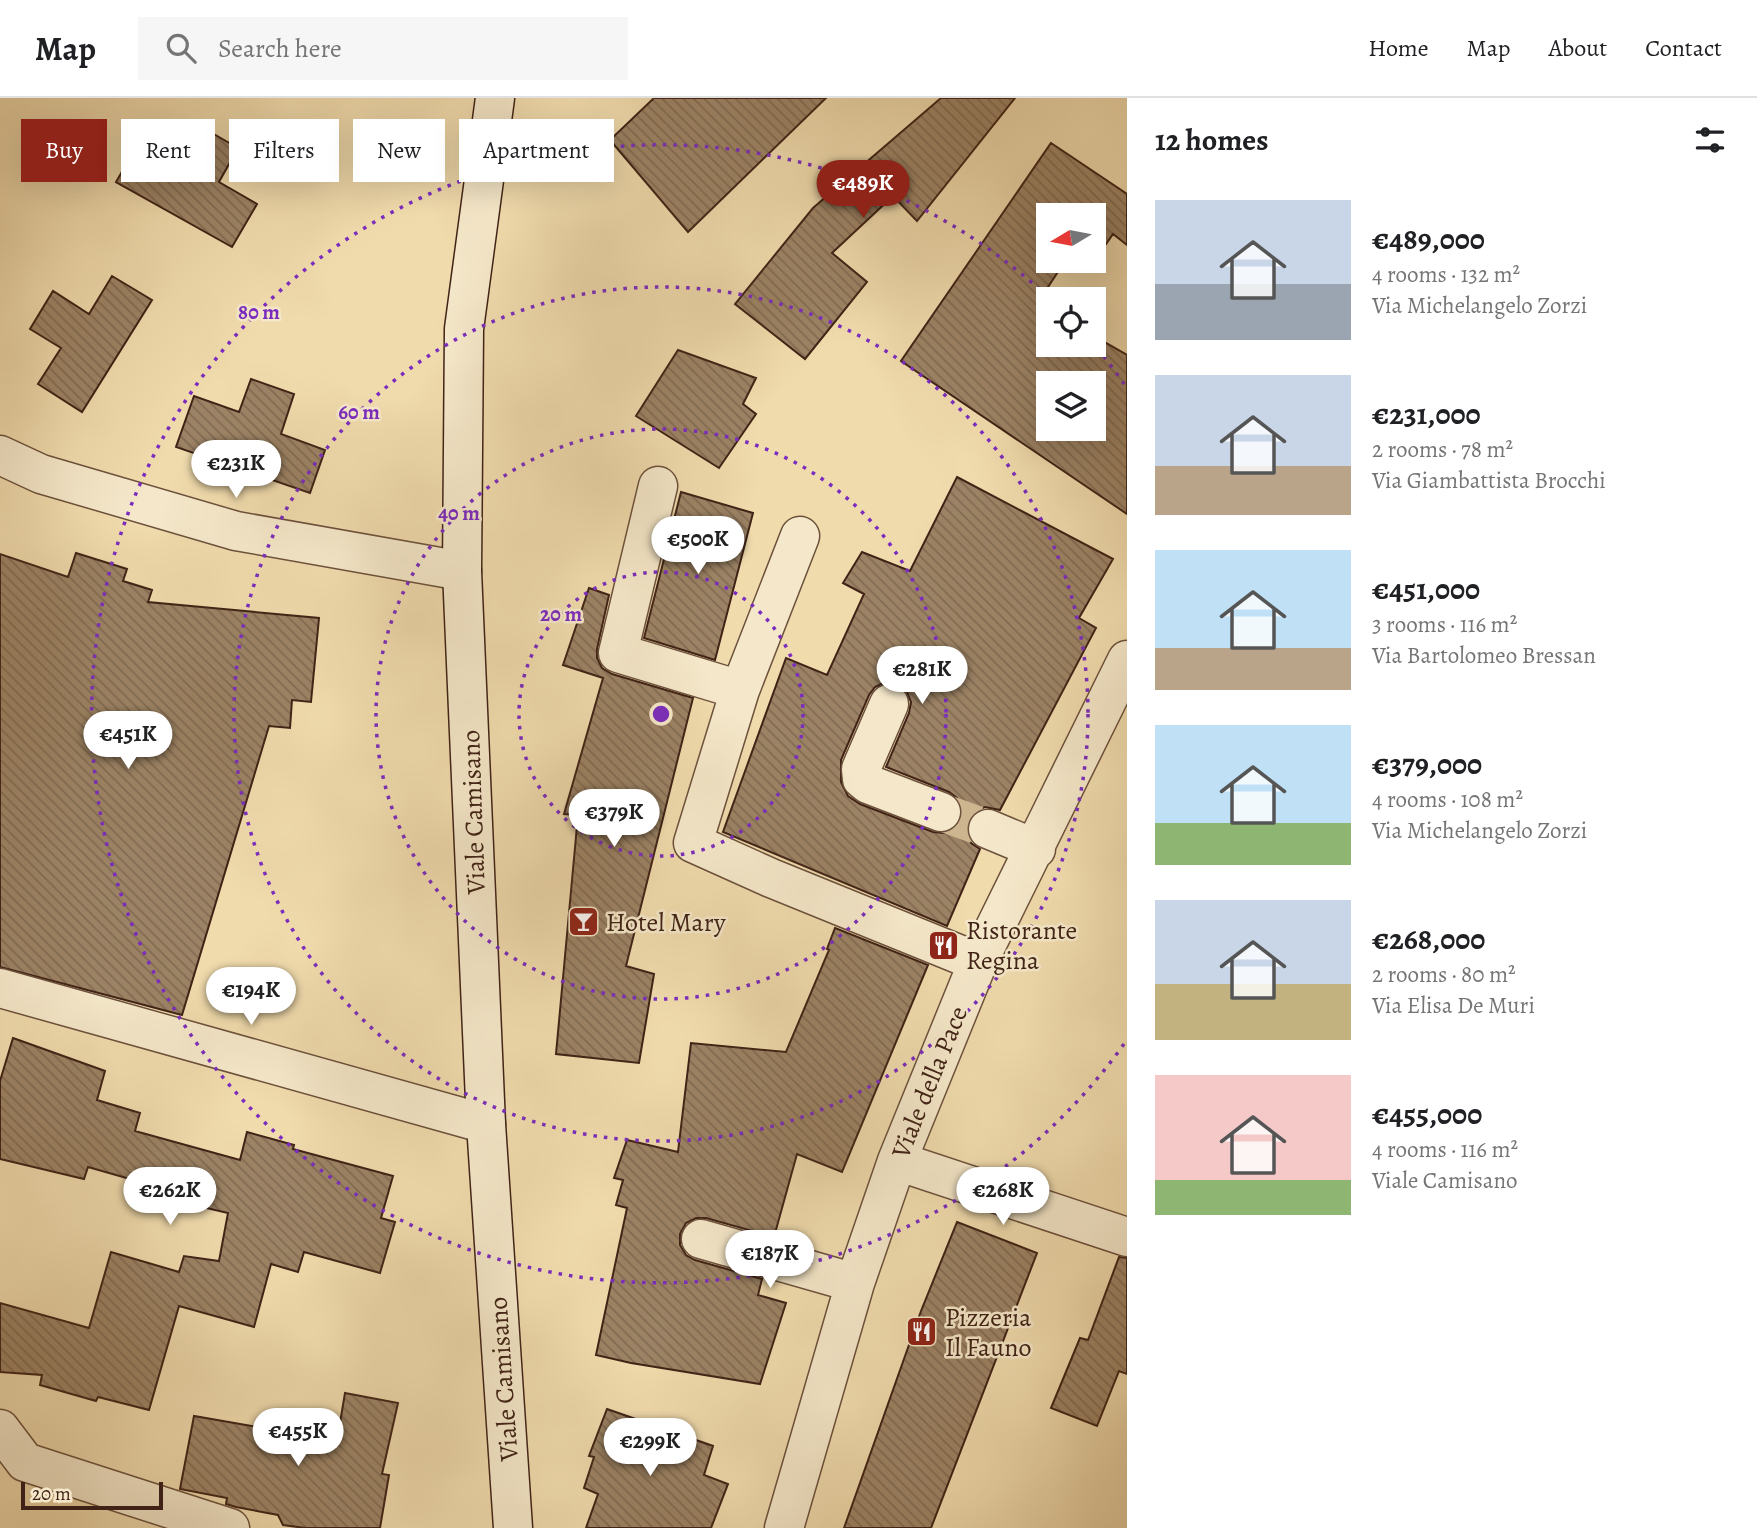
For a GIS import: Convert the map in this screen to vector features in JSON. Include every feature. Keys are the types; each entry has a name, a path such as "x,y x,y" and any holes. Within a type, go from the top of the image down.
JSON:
{"street":[{"name":"Viale Camisano","path":"495,98 464,329 462,571 486,1124 513,1528"},
{"path":"0,455 41,474 236,531 462,571"},
{"path":"658,486 618,653 740,690"},
{"path":"800,536 740,690 693,843 771,878 978,962"},
{"name":"Viale della Pace","path":"784,1528 855,1283 897,1161 978,962 1125,673"},
{"path":"889,704 861,769 862,779 868,784 941,812"},
{"path":"988,829 1036,849"},
{"path":"0,988 486,1124"},
{"path":"897,1161 1127,1237"},
{"path":"701,1239 855,1283"},
{"path":"0,1429 25,1462 230,1528"}],"building":[{"path":"654,98 826,98 688,232 614,145 614,136"},
{"path":"941,98 1015,98 917,221 893,196 832,253 867,282 805,359 735,304 813,208"},
{"path":"215,135 229,143 229,164 219,182 257,204 232,247 116,182 121,173 121,182 215,182"},
{"path":"1051,143 1127,194 1127,245 1113,234 1106,244 1106,203 1036,203 1036,273 1057,273 1048,287 1036,287 1036,357 1106,357 1106,343 1127,355 1127,514 901,361"},
{"path":"112,276 152,300 82,412 38,384 61,348 30,329 53,291 89,314"},
{"path":"678,350 756,378 743,404 756,414 719,468 636,416"},
{"path":"251,379 294,394 281,434 325,450 310,493 176,447 194,396 239,412"},
{"path":"957,477 1113,559 1079,618 1096,628 1000,810 985,807 975,811 968,820 966,832 971,843 980,849 947,926 723,832 786,658 827,675 864,594 843,583 862,552 910,571","holes":["886,682 898,684 907,692 911,702 886,767 949,792 957,798 962,808 962,819 955,829 945,833 933,832 860,804 848,796 841,782 841,760 869,695 875,687"]},
{"path":"681,492 753,513 715,660 644,638"},
{"path":"76,553 127,569 123,581 152,590 148,602 319,618 311,702 292,700 290,728 269,726 182,1015 0,967 0,554 68,577"},
{"path":"589,588 609,595 597,649 597,658 602,668 612,674 693,698 626,966 654,974 639,1063 556,1054 578,815 564,814 603,678 563,665"},
{"path":"835,928 928,965 842,1172 797,1154 774,1237 706,1218 696,1218 686,1223 680,1234 680,1245 686,1255 762,1279 758,1295 786,1303 760,1384 596,1355 627,1208 616,1205 623,1180 614,1178 627,1140 678,1152 691,1043 786,1052 829,950 827,949"},
{"path":"13,1038 105,1071 97,1100 140,1113 135,1131 240,1160 247,1132 294,1145 293,1149 393,1176 381,1218 395,1222 380,1273 304,1252 298,1272 271,1264 254,1327 179,1306 149,1410 98,1397 96,1401 40,1385 42,1375 0,1372 0,1303 89,1328 111,1252 179,1272 184,1256 219,1261 228,1213 198,1206 200,1199 88,1167 84,1179 0,1159 0,1081"},
{"path":"957,1222 1037,1253 931,1528 844,1528 921,1311"},
{"path":"1119,1257 1127,1258 1127,1374 1119,1371 1097,1426 1051,1408 1080,1338 1088,1340"},
{"path":"345,1393 398,1403 382,1474 389,1475 380,1528 305,1528 283,1525 278,1515 226,1504 227,1498 180,1489 194,1416 337,1441"},
{"path":"607,1409 713,1446 704,1475 728,1484 711,1528 586,1528 598,1494 584,1488 594,1457 589,1456"}],"tunnel":[{"path":"941,812 988,829"}],"place":[{"name":"Hotel Mary","path":"583,922"},
{"name":"Ristorante Regina","path":"943,945"},
{"name":"Pizzeria Il Fauno","path":"922,1332"}]}
